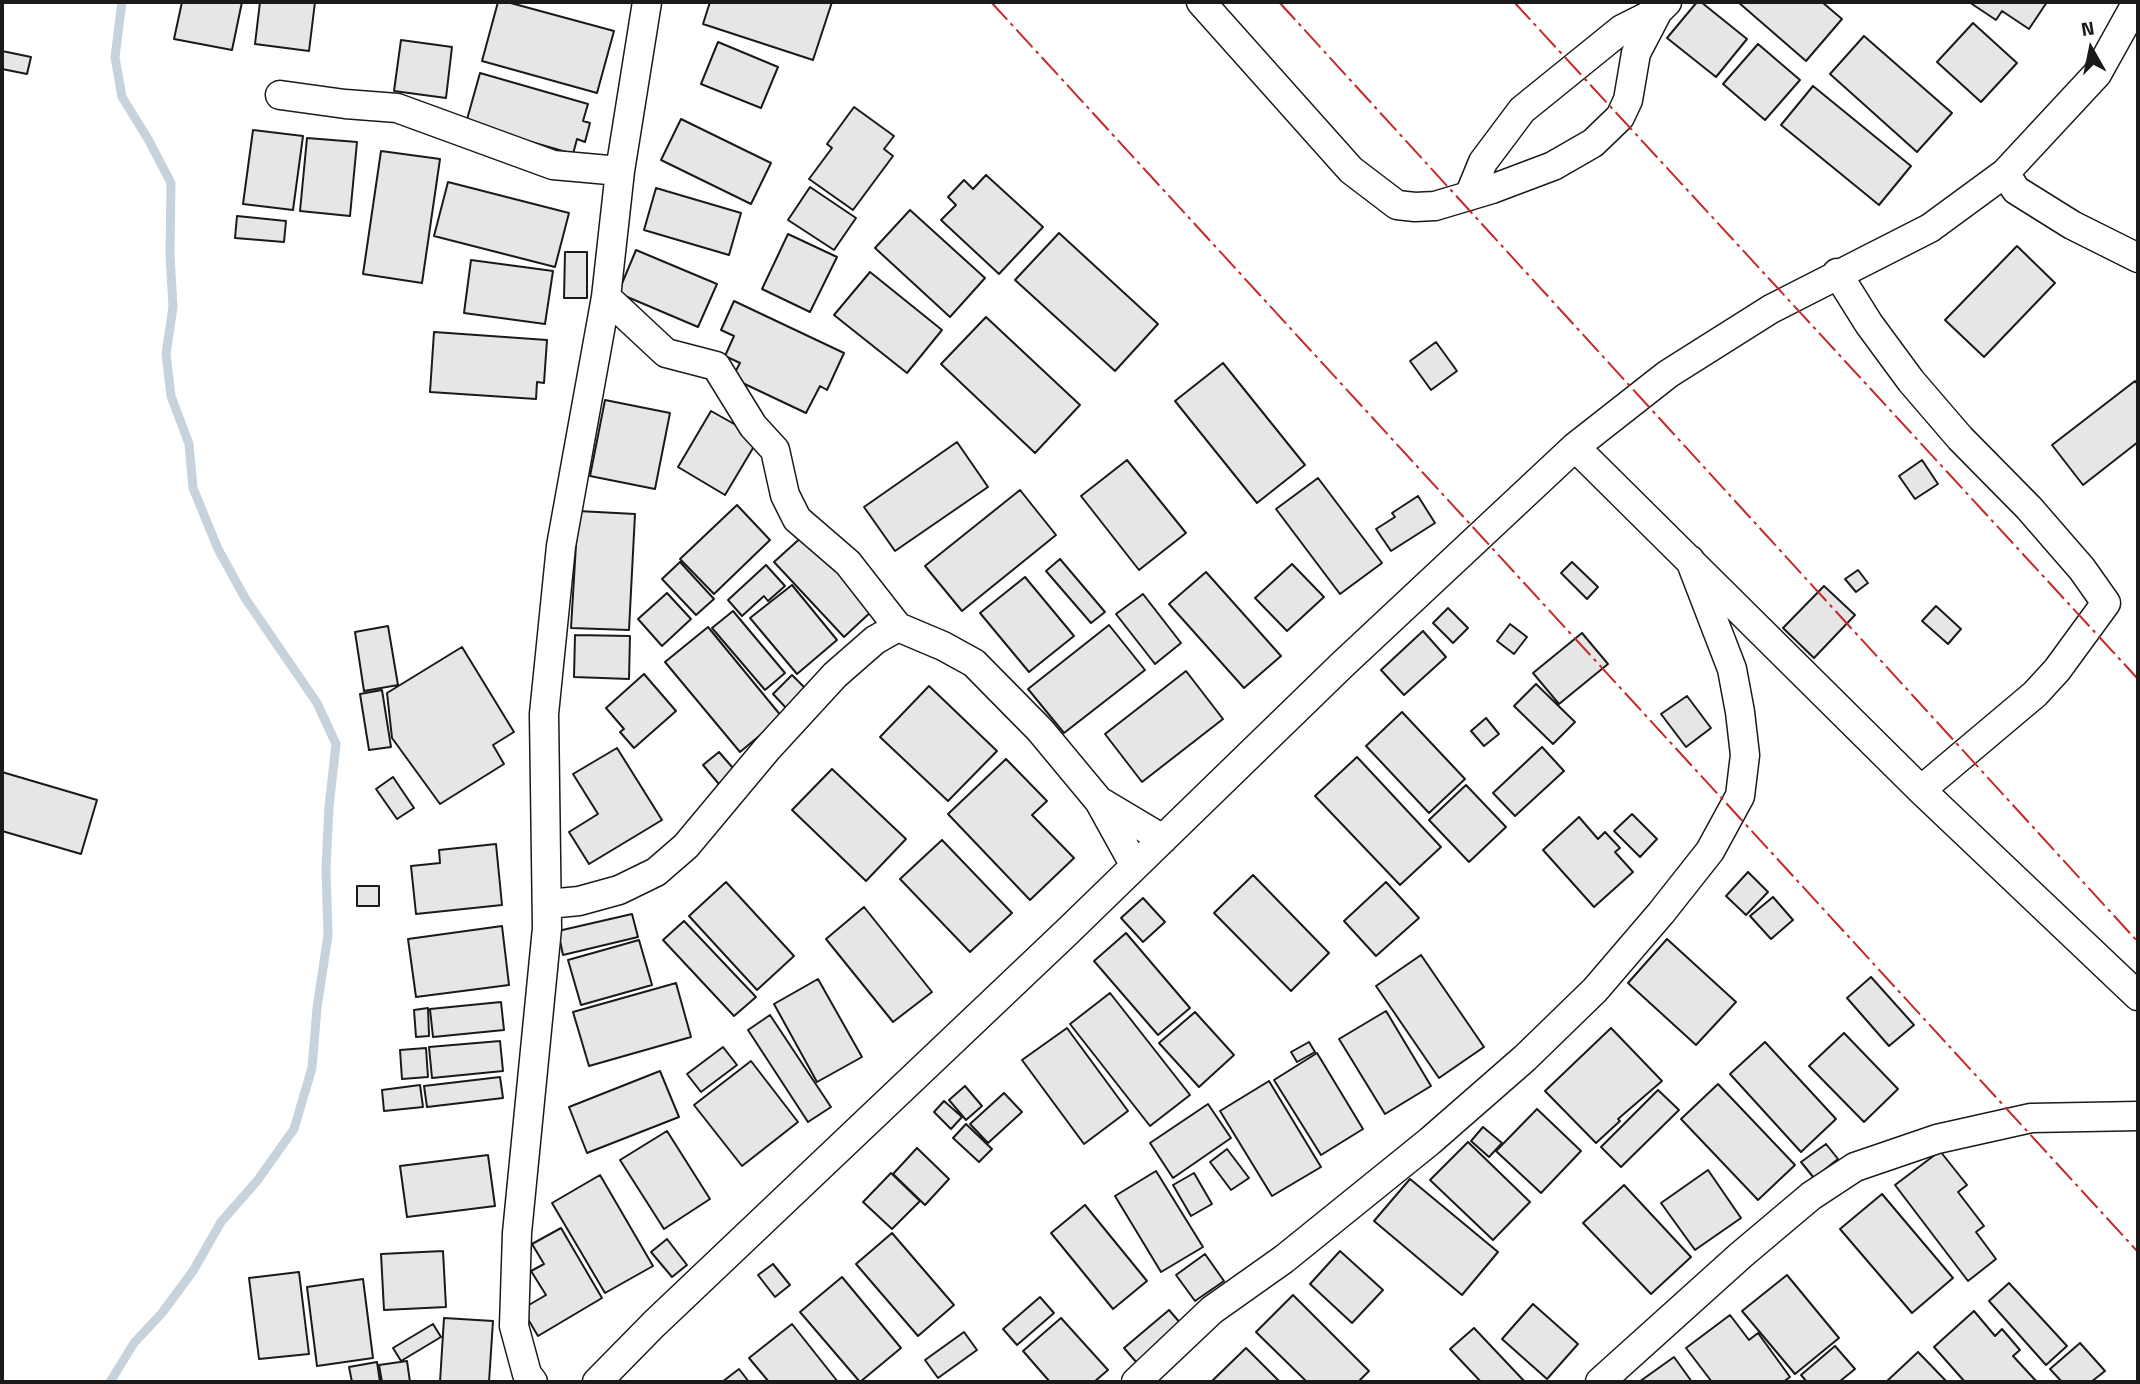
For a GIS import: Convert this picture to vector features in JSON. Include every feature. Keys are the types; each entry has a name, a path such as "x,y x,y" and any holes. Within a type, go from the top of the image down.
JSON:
{"street":[{"path":"533,1382 527,1374 514,1326 517,1233 547,928 544,714 546,688 561,546 606,297 620,171 647,2"},
{"path":"1201,2 1351,170 1397,205 1435,206 1553,166 1594,143 1620,117 1628,100 1636,53 1662,7"},
{"path":"597,1382 654,1324 1342,665 1575,447 1668,374 1771,309 1837,273 1930,228 2006,173 2097,74 2137,2"},
{"path":"1469,196 1483,162 1522,110 1622,29 1662,7"},
{"path":"280,95 397,108 553,165 620,171"},
{"path":"2006,173 2017,191 2072,225 2138,258"},
{"path":"1837,273 1869,324 1911,381 1960,438 2029,508 2106,603 2057,670 2035,694 1921,790"},
{"path":"606,297 666,352 716,366 753,426 775,450 785,495 797,519 848,563 898,627 974,663 1040,730 1099,801 1135,866"},
{"path":"1575,447 1921,790 2127,976 2138,996"},
{"path":"1136,1382 1212,1310 1294,1251 1525,1058 1595,990 1661,913 1710,850 1740,796 1745,755 1741,712 1731,668 1690,560"},
{"path":"548,904 579,901 619,890 656,872 686,846 835,675 875,640 898,627"},
{"path":"1099,801 1163,839"},
{"path":"1600,1382 1741,1255 1811,1196 1855,1167 1937,1139 2031,1118 2138,1116"}],"building":[{"path":"182,2 242,2 232,50 174,39"},
{"path":"260,2 315,2 309,51 255,44"},
{"path":"498,2 507,2 614,31 597,93 482,61"},
{"path":"710,2 832,2 813,60 703,24"},
{"path":"1697,2 1701,2 1747,39 1716,77 1667,38"},
{"path":"1738,2 1822,2 1842,19 1806,61"},
{"path":"1969,2 2047,2 2029,29 2002,11 1996,20"},
{"path":"1973,23 2017,63 1981,102 1937,62"},
{"path":"1864,36 1952,113 1917,152 1830,74"},
{"path":"401,40 452,47 446,98 394,91"},
{"path":"718,42 778,67 761,108 701,84"},
{"path":"1758,44 1800,80 1765,120 1723,84"},
{"path":"2,51 31,57 27,74 2,69"},
{"path":"480,73 588,104 583,121 590,123 585,142 577,139 573,154 466,123"},
{"path":"1813,86 1911,166 1879,205 1781,125"},
{"path":"854,107 894,136 884,149 893,156 853,210 809,179 832,148 827,144"},
{"path":"681,119 771,163 751,204 661,160"},
{"path":"253,130 303,136 293,210 243,204"},
{"path":"307,138 357,142 350,216 300,211"},
{"path":"381,151 440,159 422,283 363,274"},
{"path":"986,175 1043,227 999,274 941,220 956,205 948,197 964,180 973,189"},
{"path":"448,182 569,213 555,267 434,236"},
{"path":"810,187 856,218 834,250 788,220"},
{"path":"656,188 741,213 729,255 644,230"},
{"path":"910,210 985,278 950,317 875,248"},
{"path":"237,216 286,221 284,242 235,238"},
{"path":"1059,233 1158,324 1115,371 1015,280"},
{"path":"788,234 837,257 810,312 762,289"},
{"path":"2017,246 2055,283 1984,357 1945,320"},
{"path":"636,250 717,284 698,327 618,293"},
{"path":"565,252 587,252 587,298 564,298"},
{"path":"471,260 553,271 545,324 464,313"},
{"path":"870,272 942,330 907,373 834,315"},
{"path":"734,301 844,353 827,390 820,386 806,413 732,378 740,363 725,356 734,336 721,330"},
{"path":"986,317 1080,405 1035,453 941,364"},
{"path":"434,332 547,340 544,383 537,382 536,399 430,392"},
{"path":"1436,342 1457,371 1431,390 1410,361"},
{"path":"1223,363 1305,465 1257,503 1175,401"},
{"path":"2135,381 2138,385 2138,442 2083,485 2052,445"},
{"path":"605,400 670,413 655,489 590,476"},
{"path":"711,411 759,438 725,495 678,467"},
{"path":"957,442 988,487 895,551 864,507"},
{"path":"1127,460 1186,533 1139,570 1081,496"},
{"path":"1922,460 1938,484 1915,499 1899,476"},
{"path":"1318,478 1382,563 1340,594 1276,509"},
{"path":"1020,490 1056,535 962,611 925,566"},
{"path":"1418,496 1435,523 1391,551 1376,529 1395,517 1392,513"},
{"path":"737,505 770,540 714,594 680,559"},
{"path":"578,511 635,514 629,630 571,628"},
{"path":"805,534 874,609 844,637 774,562"},
{"path":"1060,559 1105,612 1091,623 1046,571"},
{"path":"680,562 714,599 696,615 662,579"},
{"path":"1572,562 1598,587 1587,599 1561,573"},
{"path":"1292,564 1324,597 1287,631 1255,598"},
{"path":"766,565 785,586 768,601 764,596 742,616 728,600"},
{"path":"1858,570 1868,583 1856,592 1845,579"},
{"path":"1206,572 1281,656 1244,688 1169,604"},
{"path":"1025,577 1074,636 1029,672 980,613"},
{"path":"792,585 837,640 797,674 750,618"},
{"path":"1824,586 1855,615 1814,658 1783,628"},
{"path":"667,593 691,619 662,646 638,619"},
{"path":"1143,594 1181,643 1155,664 1116,614"},
{"path":"1936,606 1961,629 1948,644 1922,621"},
{"path":"1448,608 1468,628 1453,643 1433,623"},
{"path":"733,611 785,673 765,690 712,628"},
{"path":"1510,624 1527,637 1514,654 1497,641"},
{"path":"1109,625 1145,670 1064,733 1028,689"},
{"path":"388,626 398,685 364,691 355,632"},
{"path":"708,627 782,717 740,752 665,662"},
{"path":"1423,631 1446,657 1404,695 1381,670"},
{"path":"1582,633 1608,664 1559,704 1533,673"},
{"path":"575,635 630,636 629,679 574,677"},
{"path":"462,647 514,732 493,745 504,764 440,804 392,738 387,693"},
{"path":"1186,671 1223,719 1142,782 1105,734"},
{"path":"644,674 676,711 634,748 620,732 624,729 606,708"},
{"path":"792,675 808,691 787,709 773,694"},
{"path":"1536,684 1575,722 1553,744 1514,706"},
{"path":"929,686 997,751 948,801 880,737"},
{"path":"382,690 391,747 369,750 360,694"},
{"path":"1687,696 1711,728 1686,747 1661,714"},
{"path":"1402,712 1465,779 1429,813 1366,746"},
{"path":"1486,718 1499,734 1484,746 1471,731"},
{"path":"1542,747 1564,771 1515,816 1493,793"},
{"path":"617,748 662,820 589,864 569,832 598,814 573,774"},
{"path":"719,752 739,775 723,789 703,765"},
{"path":"1357,757 1441,847 1400,885 1315,796"},
{"path":"1006,759 1047,801 1032,815 1074,858 1030,900 948,814"},
{"path":"832,769 906,839 866,881 792,810"},
{"path":"2,772 97,800 81,854 2,831"},
{"path":"393,777 414,808 397,819 376,789"},
{"path":"1466,785 1506,827 1469,862 1429,820"},
{"path":"1632,814 1657,839 1640,857 1614,831"},
{"path":"1579,817 1598,839 1605,832 1620,848 1615,852 1633,872 1594,907 1543,850"},
{"path":"942,840 1012,913 970,952 900,879"},
{"path":"496,844 502,905 416,914 411,866 440,863 439,850"},
{"path":"1748,872 1768,892 1746,915 1726,896"},
{"path":"1253,875 1329,953 1291,991 1214,913"},
{"path":"726,882 794,956 757,990 689,916"},
{"path":"1386,882 1419,918 1376,956 1344,921"},
{"path":"357,886 379,886 379,906 357,906"},
{"path":"1773,897 1793,920 1771,939 1750,916"},
{"path":"1143,898 1165,922 1143,942 1121,918"},
{"path":"864,907 932,992 893,1022 826,939"},
{"path":"632,914 638,937 563,955 558,931"},
{"path":"684,921 756,997 734,1016 663,940"},
{"path":"502,926 509,985 416,997 408,939"},
{"path":"1126,933 1190,1008 1158,1035 1094,961"},
{"path":"1667,939 1736,1002 1696,1045 1628,983"},
{"path":"639,940 652,985 581,1005 568,960"},
{"path":"1421,955 1484,1047 1439,1078 1376,986"},
{"path":"1871,977 1914,1025 1889,1046 1847,998"},
{"path":"818,979 862,1057 817,1082 774,1004"},
{"path":"676,983 691,1037 589,1066 573,1012"},
{"path":"1110,993 1190,1095 1150,1126 1070,1024"},
{"path":"501,1002 504,1030 433,1037 430,1009"},
{"path":"428,1008 429,1036 416,1037 414,1010"},
{"path":"1386,1011 1431,1086 1385,1114 1339,1039"},
{"path":"1195,1012 1234,1055 1199,1087 1159,1043"},
{"path":"770,1015 831,1107 808,1122 748,1030"},
{"path":"1067,1028 1128,1111 1084,1144 1022,1060"},
{"path":"1611,1028 1662,1081 1618,1119 1620,1121 1596,1143 1545,1091"},
{"path":"1844,1033 1898,1089 1864,1122 1809,1066"},
{"path":"500,1041 503,1071 432,1078 429,1047"},
{"path":"1309,1042 1315,1052 1297,1062 1291,1052"},
{"path":"1765,1042 1836,1119 1801,1152 1730,1074"},
{"path":"723,1047 737,1065 701,1092 687,1074"},
{"path":"426,1048 428,1077 402,1079 400,1050"},
{"path":"1317,1053 1363,1129 1321,1155 1274,1080"},
{"path":"751,1061 798,1122 742,1166 694,1105"},
{"path":"660,1071 679,1117 587,1153 569,1107"},
{"path":"500,1077 503,1098 427,1107 424,1086"},
{"path":"1269,1081 1321,1167 1272,1196 1220,1111"},
{"path":"1718,1084 1795,1165 1758,1200 1681,1119"},
{"path":"420,1085 423,1107 384,1111 382,1090"},
{"path":"965,1086 982,1106 966,1120 949,1100"},
{"path":"1658,1090 1679,1110 1621,1167 1601,1147"},
{"path":"1004,1093 1022,1112 988,1143 970,1124"},
{"path":"944,1101 962,1117 951,1129 934,1112"},
{"path":"1208,1104 1231,1138 1173,1178 1150,1143"},
{"path":"1537,1109 1581,1151 1541,1193 1496,1151"},
{"path":"966,1124 992,1149 979,1162 953,1138"},
{"path":"1483,1127 1502,1143 1489,1157 1471,1141"},
{"path":"667,1131 710,1199 664,1229 620,1160"},
{"path":"1468,1142 1530,1202 1493,1240 1430,1180"},
{"path":"1826,1144 1838,1159 1814,1178 1801,1162"},
{"path":"917,1148 949,1179 925,1205 893,1174"},
{"path":"1227,1149 1249,1178 1231,1190 1210,1162"},
{"path":"1940,1151 1967,1185 1958,1192 1984,1226 1976,1232 1996,1259 1968,1281 1895,1185"},
{"path":"488,1155 495,1206 407,1217 400,1166"},
{"path":"1708,1170 1741,1218 1695,1250 1661,1203"},
{"path":"1156,1171 1203,1247 1161,1272 1115,1196"},
{"path":"891,1173 920,1201 892,1229 863,1202"},
{"path":"1194,1173 1212,1204 1191,1216 1173,1185"},
{"path":"600,1175 653,1266 605,1293 552,1203"},
{"path":"1410,1179 1498,1252 1462,1295 1374,1221"},
{"path":"1624,1185 1691,1257 1651,1294 1583,1223"},
{"path":"1882,1194 1953,1278 1912,1313 1840,1229"},
{"path":"1085,1205 1147,1281 1113,1309 1051,1233"},
{"path":"561,1228 602,1298 538,1336 522,1309 546,1295 531,1271 544,1264 532,1244"},
{"path":"892,1233 954,1305 918,1336 856,1264"},
{"path":"667,1239 687,1265 672,1277 651,1252"},
{"path":"443,1251 446,1307 384,1310 381,1254"},
{"path":"1340,1251 1383,1290 1352,1323 1310,1284"},
{"path":"1205,1254 1224,1281 1195,1301 1176,1275"},
{"path":"773,1264 790,1285 775,1297 758,1275"},
{"path":"299,1272 309,1354 259,1359 249,1278"},
{"path":"1787,1275 1839,1338 1795,1374 1742,1311"},
{"path":"842,1277 901,1348 860,1382 800,1312"},
{"path":"363,1279 373,1358 317,1366 307,1287"},
{"path":"2009,1283 2067,1346 2046,1365 1989,1301"},
{"path":"1293,1295 1369,1371 1358,1382 1307,1382 1256,1332"},
{"path":"1040,1297 1054,1313 1017,1345 1003,1329"},
{"path":"1533,1304 1578,1344 1547,1379 1502,1339"},
{"path":"1169,1310 1182,1325 1137,1363 1124,1348"},
{"path":"1974,1311 1995,1336 2002,1329 2020,1350 2013,1356 2037,1382 1965,1382 1934,1347"},
{"path":"1730,1315 1749,1340 1758,1333 1790,1377 1783,1382 1712,1382 1686,1348"},
{"path":"444,1318 493,1321 489,1382 440,1382"},
{"path":"1061,1318 1108,1370 1094,1382 1050,1382 1023,1351"},
{"path":"433,1324 441,1337 401,1361 393,1348"},
{"path":"792,1324 838,1382 769,1382 749,1358"},
{"path":"1474,1328 1525,1382 1481,1382 1450,1349"},
{"path":"964,1332 977,1350 938,1378 925,1360"},
{"path":"2080,1343 2105,1371 2091,1382 2062,1382 2050,1369"},
{"path":"1835,1346 1855,1369 1839,1382 1807,1382 1801,1375"},
{"path":"1246,1348 1280,1382 1211,1382"},
{"path":"1918,1352 1947,1382 1886,1382"},
{"path":"1674,1357 1692,1382 1639,1382"},
{"path":"407,1361 410,1382 382,1382 379,1365"},
{"path":"377,1362 380,1382 352,1382 349,1367"},
{"path":"739,1369 749,1382 722,1382"}],"waterway":[{"path":"110,1382 134,1343 162,1313 193,1271 221,1222 257,1181 294,1129 312,1068 317,1008 328,935 326,868 336,744 317,703 245,598 218,549 193,488 189,444 171,396 166,354 173,307 170,255 171,183 122,97 115,57 122,2"}],"power":[{"path":"991,2 2138,1252"},
{"path":"1279,2 2138,942"},
{"path":"1514,2 2138,679"}]}
